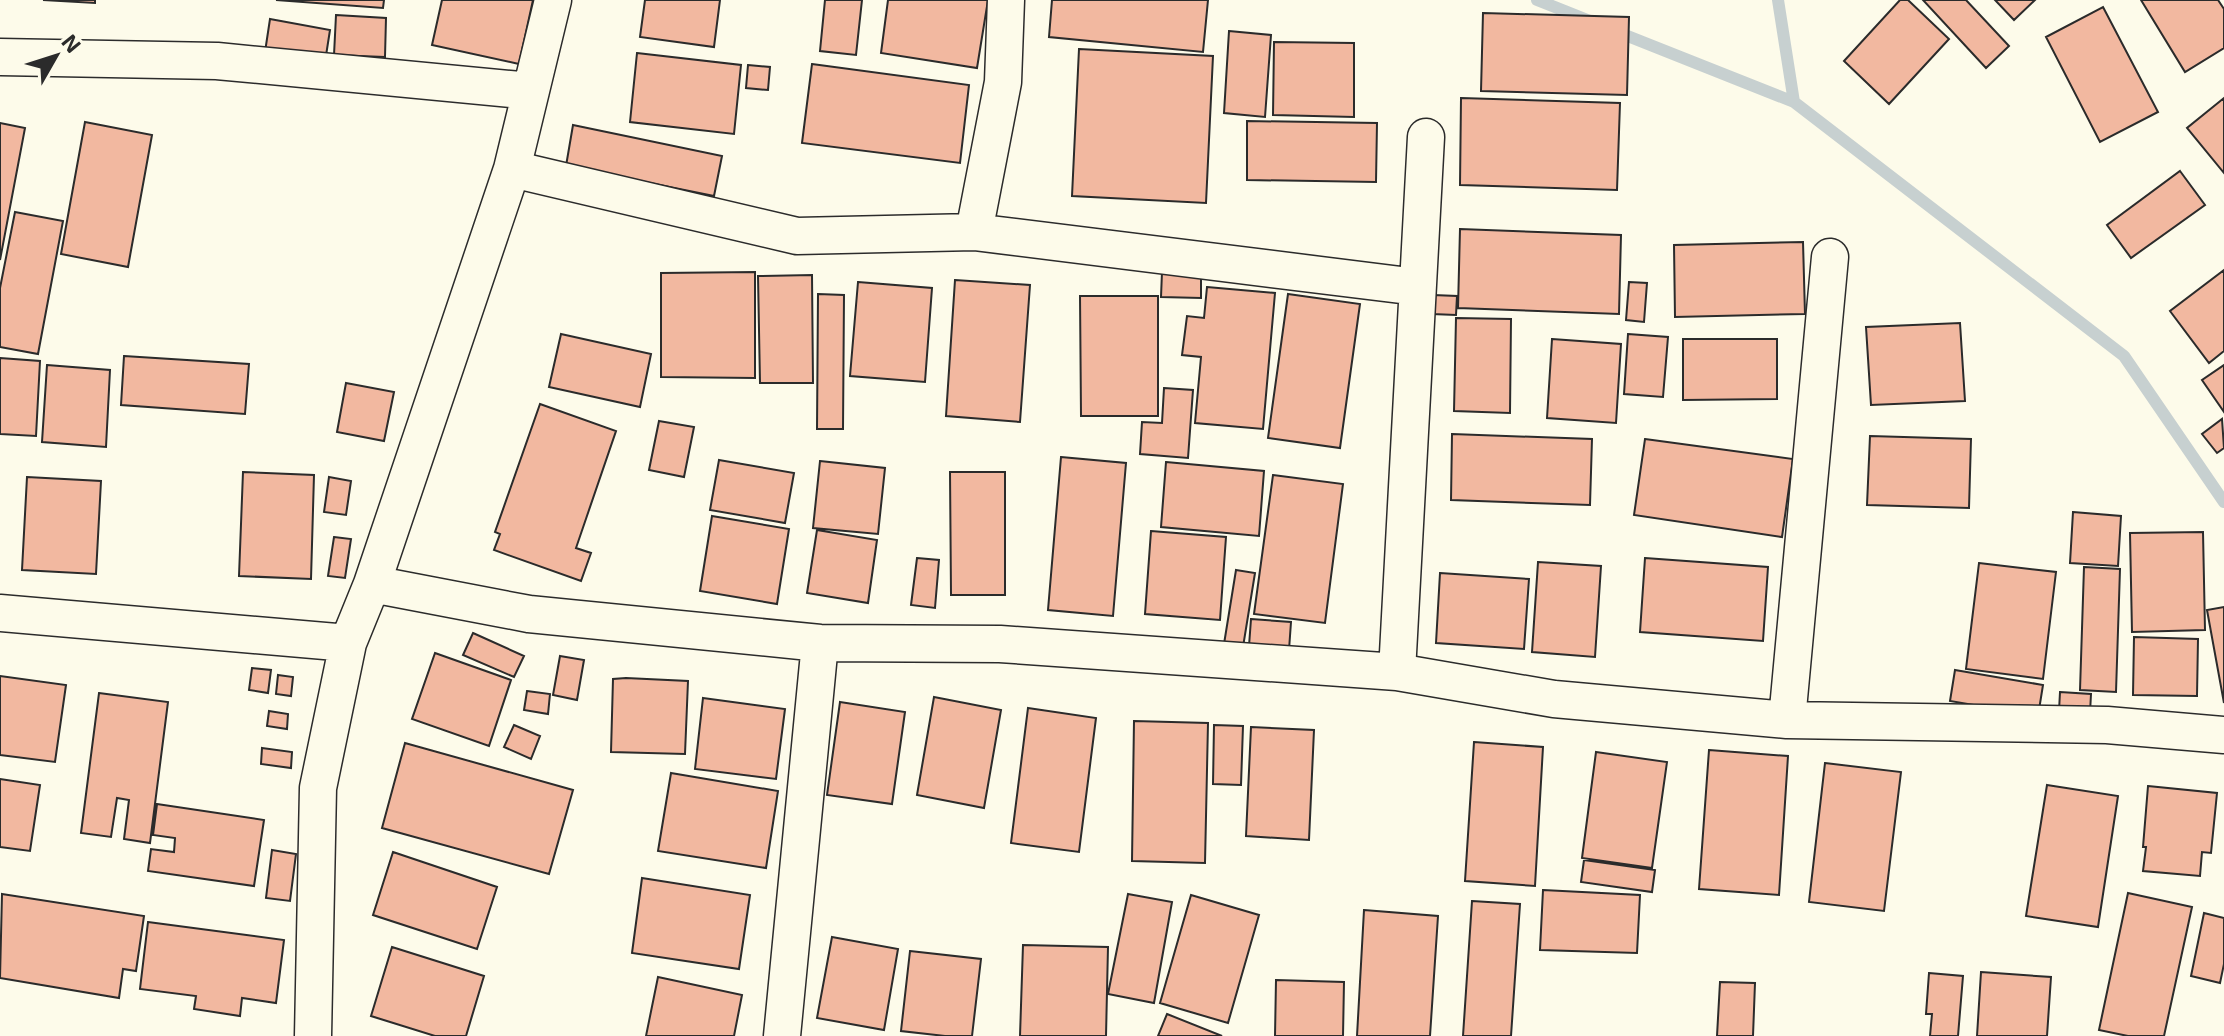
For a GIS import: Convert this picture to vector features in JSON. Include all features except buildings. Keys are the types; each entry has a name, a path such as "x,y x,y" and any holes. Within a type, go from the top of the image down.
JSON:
{"street":[{"path":"313,1036 318,788 348,643 372,584 512,169 553,0"},
{"path":"974,232 1003,82 1006,0"},
{"path":"0,57 217,61 531,91"},
{"path":"1397,672 1426,137"},
{"path":"512,169 797,236 974,232 1417,287"},
{"path":"1787,720 1830,257"},
{"path":"372,584 529,614 820,643 1000,644 1397,672 1554,699 1787,720 2107,725 2224,735"},
{"path":"0,613 348,643"},
{"path":"782,1036 820,643"}],"waterway":[{"path":"1537,0 1590,21"},
{"path":"1778,0 1794,102"},
{"path":"1615,31 1794,102 2124,356 2224,502"}]}
